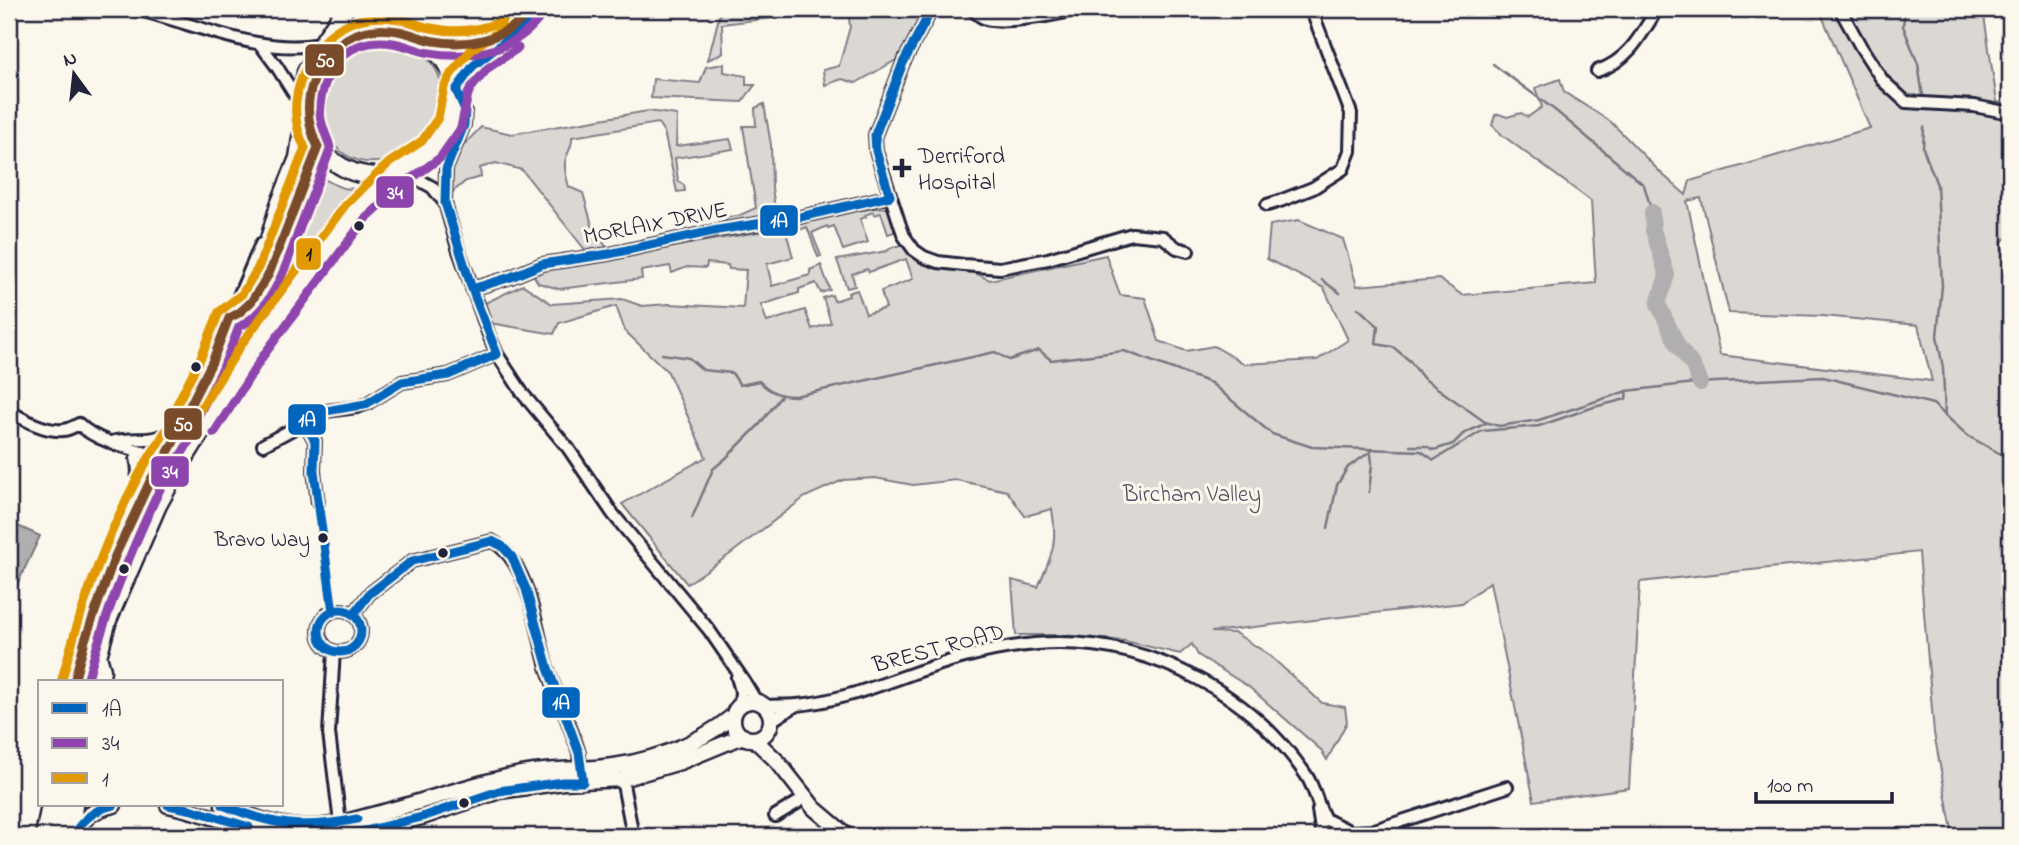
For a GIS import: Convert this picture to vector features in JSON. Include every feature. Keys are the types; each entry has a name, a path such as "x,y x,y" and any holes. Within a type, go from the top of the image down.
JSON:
{"highway":[{"path":"345,9 306,72 301,98 313,139 332,161 351,170 374,176 400,172"},
{"path":"75,680 85,640 115,556 151,479 172,463 218,404 253,349 356,211 400,172 431,150 450,122 456,90 444,60 395,9"},
{"path":"91,680 108,620 158,505 185,421 244,325 279,205 298,158 304,109 315,76 329,52 340,40 350,35 375,30 398,31 419,37"},
{"path":"251,302 269,274 318,147"},
{"path":"44,836 50,806"},
{"path":"71,836 74,806"}],"main road":[{"path":"419,37 460,42 498,35 514,26 533,9"},
{"path":"456,90 472,66 517,33 533,9"},
{"path":"98,652 103,670 101,680"},
{"path":"226,806 266,822 291,827 316,827 410,806 516,775 598,768 682,748 716,731 745,702 760,703 771,716 759,732 680,762 622,779 563,782 499,791 422,817 365,831 330,836"},
{"path":"737,711 734,727 759,732 777,761 814,808 847,836"},
{"path":"58,836 62,806"},
{"path":"71,836 81,821 94,810 110,806"},
{"path":"172,806 284,836"},
{"path":"197,806 236,823"}],"street":[{"path":"134,9 260,44 307,46 340,40"},
{"path":"932,9 903,63 875,135 876,150 890,196 904,236 914,250 938,262 1000,268 1048,259 1132,234 1163,237 1188,251"},
{"path":"972,9 983,18 998,20 1076,9"},
{"path":"1268,205 1313,188 1343,169 1350,151 1351,113 1311,9"},
{"path":"1597,71 1615,64 1630,50 1654,14 1652,9"},
{"path":"1840,9 1883,81 1906,102 1974,106 2010,113"},
{"path":"260,44 304,109"},
{"path":"456,90 465,110 464,125 446,169 445,203 472,289 497,354 523,394 568,449 613,514 693,609 760,703"},
{"path":"400,172 432,187 445,203"},
{"name":"MORLAIX DRIVE","path":"472,289 542,264 609,254 718,230 800,217 890,196"},
{"path":"111,442 126,438 152,440 167,434 185,421 185,415 212,362 279,205"},
{"path":"229,318 251,302"},
{"path":"262,445 326,411 366,404 402,382 448,375 497,354"},
{"path":"9,411 54,430 69,429 79,424 86,432 172,463"},
{"path":"304,421 315,441 314,471 318,503"},
{"path":"111,442 136,458 153,463 172,463"},
{"path":"115,556 118,532 136,488 139,470 136,458"},
{"path":"353,615 369,594 412,561 492,541 502,546 512,557 526,589 548,668 579,753 580,769"},
{"path":"340,611 353,615 360,625 360,638 352,648 340,652 324,644 320,626 327,615 340,611"},
{"name":"BREST ROAD","path":"760,703 798,705 832,698 962,657 1026,645 1088,645 1139,654 1193,676 1243,708 1277,737 1308,777 1325,819 1353,834"},
{"path":"334,651 329,733 340,823"},
{"path":"735,668 741,691 737,711"},
{"name":"BREST ROAD","path":"759,732 798,705"},
{"path":"622,779 633,836"},
{"path":"1353,834 1507,787"},
{"path":"775,816 804,796"},
{"path":"1318,804 1322,836"}],"green space":[{"path":"721,9 787,9 790,16 722,24 723,53 708,60"},
{"path":"848,9 874,9 878,16 885,16 895,9 921,9 921,18 896,60 856,83 842,79 825,85 823,70 839,66 850,27"},
{"name":"Bircham Valley","path":"1819,9 1983,9 1997,102 2010,105 2010,235 2001,242 2010,281 2010,836 1953,836 1934,733 1919,552 1640,582 1629,788 1534,801 1490,582 1462,603 1211,632 1235,633 1268,654 1322,703 1345,707 1347,722 1327,760 1321,750 1249,687 1198,655 1192,644 1180,654 1125,641 1063,635 1016,635 1012,580 1038,587 1052,549 1054,521 1052,509 1025,516 1007,491 956,480 913,485 875,478 843,480 805,497 687,584 622,504 706,457 668,372 625,331 616,306 559,323 554,334 490,323 485,303 523,285 552,304 622,299 642,306 669,304 743,308 746,270 729,269 728,265 707,263 706,268 687,267 672,273 670,266 641,271 642,279 559,289 538,283 534,276 560,266 759,232 852,211 888,208 894,232 888,234 881,213 874,215 873,212 860,219 868,242 843,250 834,226 827,226 812,233 821,256 818,257 807,227 787,235 793,257 767,264 772,286 810,275 810,270 821,265 830,290 821,293 816,283 799,289 799,293 761,305 767,322 805,310 812,329 831,323 823,298 832,295 834,301 857,290 866,314 886,308 881,291 913,279 906,259 869,272 867,269 852,274 855,286 847,288 837,260 887,251 892,247 903,245 923,263 966,269 990,280 1106,255 1120,295 1145,298 1159,341 1186,351 1214,346 1245,364 1317,360 1348,340 1324,288 1267,259 1270,225 1299,220 1343,239 1357,286 1439,279 1462,295 1596,283 1591,201 1492,125 1495,115 1507,117 1521,113 1528,117 1542,107 1535,88 1560,79 1564,92 1611,122 1686,195 1690,181 1870,128","holes":["1701,198 1729,313 1823,316 1918,325 1932,381 1720,355 1687,201"]},
{"path":"374,38 401,42 424,56 438,74 444,95 440,117 426,138 401,155 373,162 359,161 334,145 321,120 319,106 323,79 338,55 349,46"},
{"path":"724,64 724,72 746,76 746,85 755,85 742,102 651,98 653,79 700,83 706,67"},
{"path":"764,104 771,145 775,208 792,208 770,218 727,225 724,223 727,217 738,216 756,208 743,126 756,126 755,108"},
{"path":"648,111 677,115 676,146 730,139 733,149 675,158 678,181 684,185 685,191 677,192 664,132 658,123 572,137 565,165 569,187 583,193 592,225 607,248 586,251 522,170 496,163 480,168 481,177 466,181 450,194 452,168 457,152 481,127 512,134"},
{"path":"316,174 342,188 371,186 333,224 242,347 202,411 198,409 273,283"}],"shaded area":[{"path":"9,522 40,536 9,602"}],"waterway":[{"path":"1905,9 1903,26 1918,64 1923,96"},
{"path":"1493,64 1556,111 1644,185 1652,212"},
{"path":"1924,127 1923,148 1937,185 1942,286 1937,336 1943,368 1945,415"},
{"path":"1652,212 1653,230 1667,275 1658,304 1700,383"},
{"path":"1322,280 1340,293"},
{"path":"1358,308 1378,326 1376,344 1393,347 1410,361 1423,378 1485,422 1499,426 1539,420 1627,391"},
{"path":"662,354 689,358 703,370 732,373 740,385 759,381 775,393 795,396 995,352 1009,360 1039,350 1051,360 1124,351 1211,383 1272,434 1312,447 1421,451 1434,460 1482,431 1539,426 1626,399 1627,391 1694,383 1823,377 1933,404 1968,436 2010,459"},
{"path":"692,518 713,469 760,424 781,396"},
{"path":"1410,446 1426,446 1434,450 1453,444 1463,434 1486,423"},
{"path":"1328,528 1337,485 1348,467 1373,450"},
{"path":"1369,492 1371,454"}],"transit line":[{"name":"1","path":"62,679 95,574 116,522 140,473 173,418 174,410 201,357 219,312 242,294 258,268 305,148 296,121 296,102 310,60 329,36 340,28 367,18 400,19 453,31 487,26 498,22 516,9"},
{"name":"50","path":"75,680 85,640 115,556 151,479 185,421 185,415 212,362 229,318 251,302 269,274 318,147 311,130 308,106 314,80 327,56 346,39 370,31 398,31 448,43 475,41 512,28 531,9"},
{"name":"1A","path":"333,612 314,471 315,441 304,421 326,411 366,404 402,382 448,375 497,354 472,289 445,203 446,169 464,125 465,110 456,90 473,66 517,32 535,9"},
{"name":"1A","path":"472,289 542,264 609,254 718,230 800,217 890,196 876,151 875,135 903,63 932,9"},
{"name":"34","path":"88,680 101,632 119,584 160,489 192,435 197,418 223,368 239,327 252,319 262,308 286,266 330,150 320,106 325,84 337,62 355,48 379,42 445,55 476,54 519,38 541,16"},
{"name":"1","path":"194,419 243,342 346,204 389,163 422,141 438,118 444,87 451,74 472,49 504,28"},
{"name":"34","path":"214,433 263,356 365,219 405,183 440,158 461,128 471,88 488,68 518,48"},
{"name":"1A","path":"330,836 365,831 422,817 499,791 563,782 583,782 579,753 548,668 526,589 512,557 502,546 492,541 412,561 369,594 353,615"},
{"name":"1A","path":"340,610 355,616 361,631 355,646 340,652 325,646 319,631 325,616 340,610"},
{"name":"1A","path":"72,836 90,816 111,806"},
{"name":"1A","path":"173,806 249,827"},
{"name":"1A","path":"226,806 258,818 289,824 320,824 357,819"}],"place":[{"name":"Derriford Hospital","path":"902,168"},
{"name":"Bravo Way","path":"323,538"}]}
